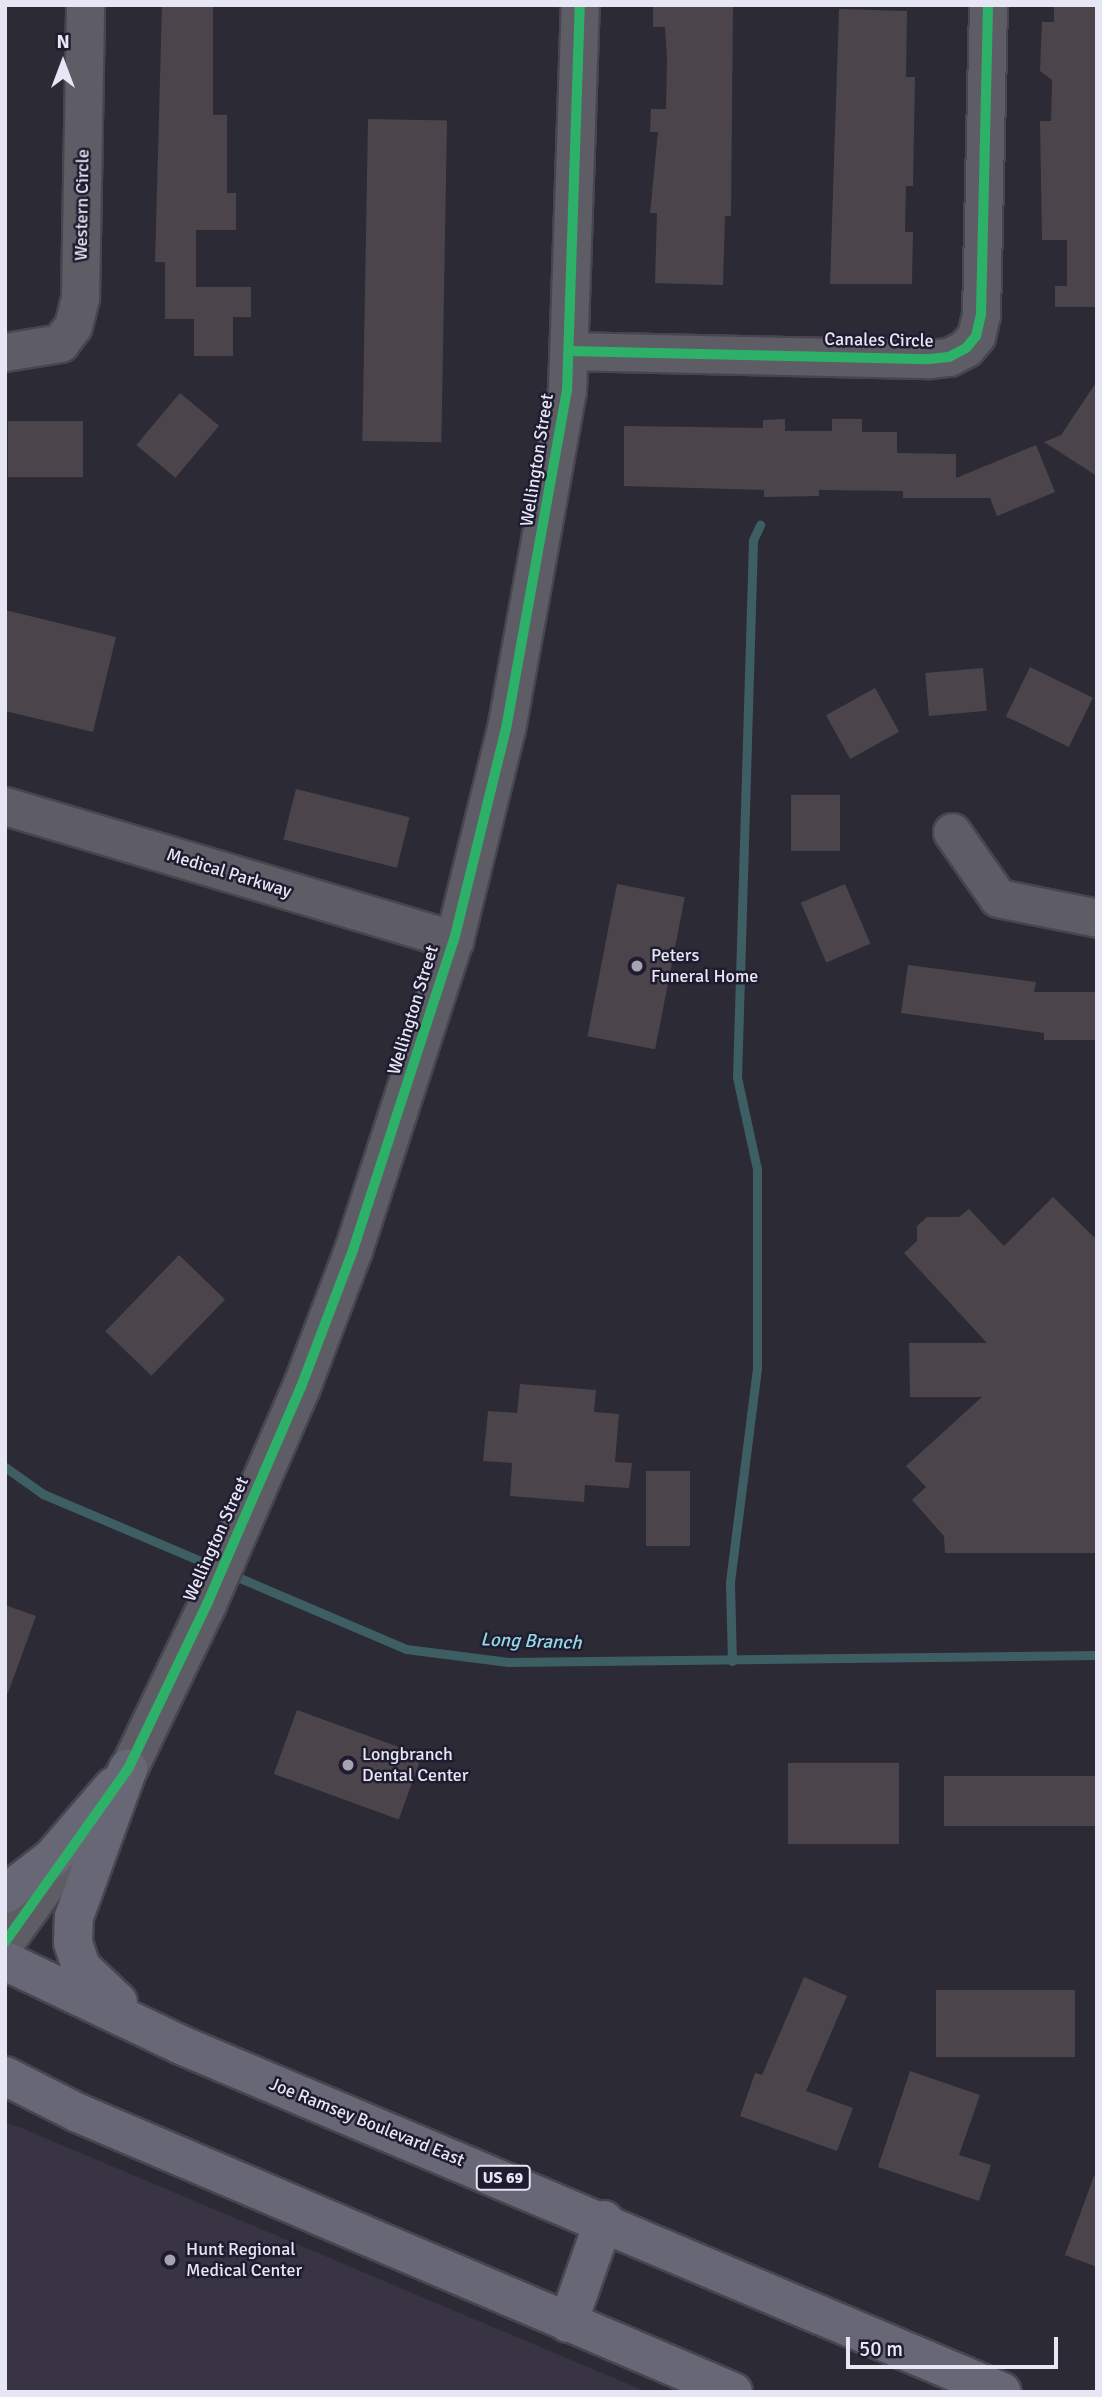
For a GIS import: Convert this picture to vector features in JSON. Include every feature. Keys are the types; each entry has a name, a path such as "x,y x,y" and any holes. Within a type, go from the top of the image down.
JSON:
{"highway":[{"path":"5,1894 52,1858 128,1769"},
{"path":"128,1769 74,1917 73,1942 81,1967 100,1989 181,2045"},
{"name":"Joe Ramsey Boulevard East","path":"5,1961 181,2045 604,2220 1002,2392"},
{"path":"5,2076 78,2113 733,2392"},
{"path":"5,2107 78,2113"},
{"path":"568,2323 604,2220"}],"street":[{"name":"Western Circle","path":"5,352 60,343 73,326 80,297 85,5"},
{"name":"Wellington Street","path":"5,1942 128,1769 207,1604 301,1387 353,1251 454,940 524,639 567,391 580,5"},
{"name":"Canales Circle","path":"569,351 929,359 949,357 966,348 976,335 981,314 988,5"},
{"name":"Medical Parkway","path":"5,806 454,940"},
{"path":"952,832 998,898 1097,918"}],"shaded area":[{"name":"Hunt Regional Medical Center","path":"5,2122 24,2129 647,2392 5,2392"}],"building":[{"path":"162,5 213,5 213,115 227,115 227,193 236,193 236,230 196,230 196,287 251,287 251,317 233,317 233,356 194,356 194,319 165,319 165,262 155,262"},
{"path":"653,5 733,5 731,216 725,216 723,285 655,283 657,213 650,213 658,132 650,132 651,109 666,109 667,59 665,27 653,27"},
{"path":"1054,5 1097,5 1097,307 1055,307 1055,286 1067,286 1067,240 1042,240 1040,121 1051,121 1052,80 1040,71 1042,22 1054,22"},
{"path":"839,9 907,11 906,77 915,77 913,186 906,186 905,232 913,232 912,284 830,284"},
{"path":"368,119 447,120 441,442 362,441"},
{"path":"1097,381 1097,476 1044,442 1061,435"},
{"path":"180,393 219,426 175,478 136,445"},
{"path":"785,419 785,431 832,431 832,419 862,419 862,432 897,432 897,453 956,454 956,478 1036,445 1055,492 997,516 990,498 903,498 903,491 819,490 819,496 764,497 764,490 624,486 624,426 763,428 763,420"},
{"path":"8,421 83,421 83,477 8,477"},
{"path":"5,610 116,637 93,732 5,711"},
{"path":"1030,667 1093,698 1069,747 1006,716"},
{"path":"983,668 987,711 929,716 925,673"},
{"path":"875,688 899,732 850,759 826,715"},
{"path":"296,789 410,817 397,868 283,839"},
{"path":"791,795 840,795 840,851 791,851"},
{"name":"Peters Funeral Home","path":"617,884 685,897 655,1049 587,1036"},
{"path":"845,884 870,944 826,963 801,903"},
{"path":"908,965 1036,982 1034,992 1097,992 1097,1040 1044,1040 1044,1033 901,1013"},
{"path":"1053,1197 1097,1240 1097,1553 945,1553 944,1536 912,1500 926,1487 906,1466 982,1397 910,1397 909,1343 987,1343 904,1253 917,1241 917,1226 927,1217 959,1217 969,1209 1004,1246"},
{"path":"179,1255 225,1299 151,1376 105,1331"},
{"path":"520,1384 596,1390 594,1412 619,1414 615,1462 632,1463 629,1488 585,1485 584,1502 510,1496 512,1463 483,1461 488,1411 517,1413"},
{"path":"646,1471 690,1471 690,1546 646,1546"},
{"path":"5,1605 36,1616 8,1693 5,1692"},
{"name":"Longbranch Dental Center","path":"297,1710 422,1755 399,1819 274,1774"},
{"path":"788,1763 899,1763 899,1844 788,1844"},
{"path":"944,1776 1097,1776 1097,1826 944,1826"},
{"path":"804,1977 847,1996 806,2091 853,2108 837,2151 740,2116 755,2073 762,2075"},
{"path":"936,1990 1075,1990 1075,2057 936,2057"},
{"path":"910,2071 980,2095 959,2155 991,2165 979,2201 878,2167"},
{"path":"1094,2176 1097,2177 1097,2267 1065,2255"}],"waterway":[{"path":"732,1661 730,1582 757,1368 757,1169 737,1077 753,540 760,525"},
{"name":"Long Branch","path":"5,1467 43,1494 215,1567"},
{"name":"Long Branch","path":"228,1573 406,1649 508,1662 1097,1655"}],"cycle path":[{"path":"5,1942 128,1769 207,1604 301,1387 353,1250 454,940 506,729 567,391 580,5"},
{"path":"569,351 929,359 949,357 966,348 976,336 981,314 988,5"}],"place":[{"name":"Peters Funeral Home","path":"637,966"},
{"name":"Longbranch Dental Center","path":"348,1765"},
{"name":"Hunt Regional Medical Center","path":"170,2260"}]}
